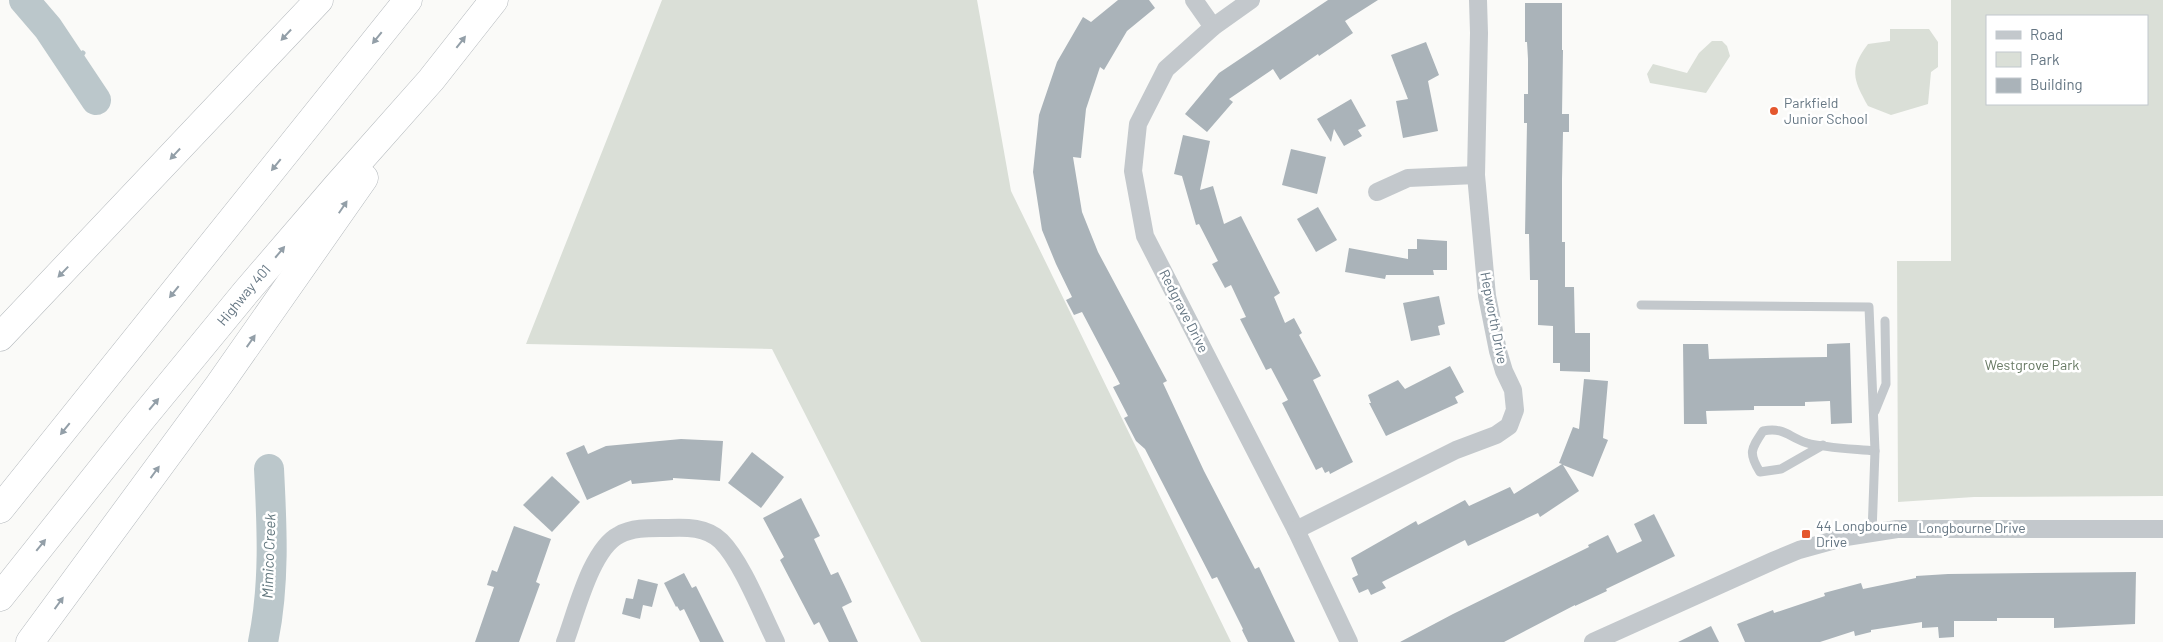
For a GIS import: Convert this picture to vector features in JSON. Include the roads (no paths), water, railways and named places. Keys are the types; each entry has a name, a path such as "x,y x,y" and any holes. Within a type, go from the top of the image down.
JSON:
{"highway":[{"path":"0,337 319,0"},
{"path":"0,509 408,0"},
{"name":"Highway 401","path":"0,597 140,421 246,292 431,80 494,0"},
{"path":"30,642 219,385 431,80"}],"street":[{"path":"1194,0 1213,27"},
{"name":"Redgrave Drive","path":"1251,0 1213,27 1166,69 1138,124 1133,171 1146,236 1296,530 1349,642"},
{"name":"Hepworth Drive","path":"1296,530 1456,450 1496,435 1509,426 1515,410 1514,390 1504,371 1487,296 1476,175 1480,33 1478,0"},
{"path":"1377,192 1408,178 1476,175"},
{"path":"565,642 595,560 606,544 619,534 635,529 690,527 705,531 720,540 733,556 776,642"},
{"name":"Longbourne Drive","path":"1593,642 1615,637 1799,550 1846,537 1897,529 2163,529"}],"lane":[{"path":"1641,305 1869,306 1875,451 1872,533"},
{"path":"1873,417 1886,384 1885,321"},
{"path":"1823,445 1782,468 1760,472 1751,459 1753,447 1763,431 1776,429 1808,443 1875,451"}],"waterway":[{"name":"Mimico Creek","path":"24,0 48,28 96,100"},
{"path":"74,67 83,53"},
{"name":"Mimico Creek","path":"263,642 271,577 272,534 269,469"},
{"path":"270,585 282,574"}],"place":[{"name":"Parkfield Junior School","path":"1774,111"},
{"name":"44 Longbourne Drive","path":"1806,534"}],"park label":[{"name":"Westgrove Park","path":"2032,365"}]}
